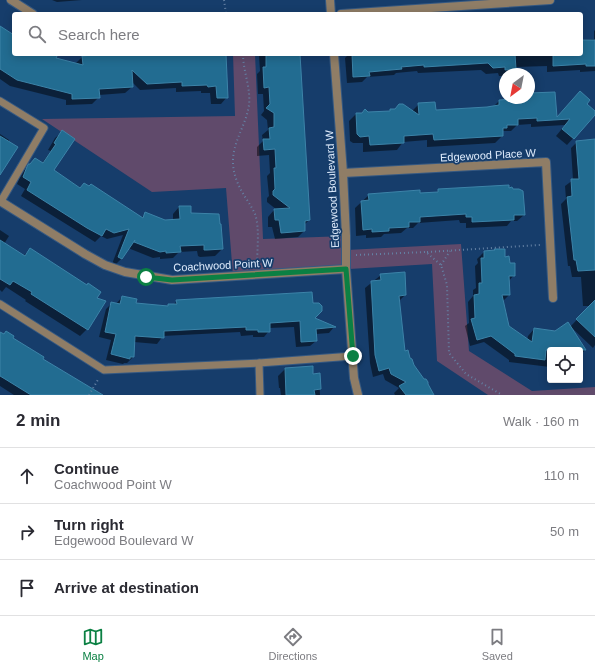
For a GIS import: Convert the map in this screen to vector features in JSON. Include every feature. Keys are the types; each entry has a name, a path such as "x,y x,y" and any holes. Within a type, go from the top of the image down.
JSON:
{"street":[{"path":"11,0 31,12"},
{"path":"330,0 331,12"},
{"path":"371,12 550,0"},
{"name":"Edgewood Boulevard W","path":"334,56 343,174 346,269 354,378 358,395"},
{"name":"Edgewood Place W","path":"343,174 546,162 553,298"},
{"name":"Coachwood Point W","path":"0,201 85,254 105,265 125,272 172,280 346,269"}],"lane":[{"path":"0,101 44,128 0,201"},
{"path":"0,304 104,370 259,363 353,356"},
{"path":"259,363 260,395"}],"path":[{"path":"224,0 226,12"},
{"path":"243,56 249,94 249,105 246,120 240,130 234,149 233,164 237,182 255,214 257,227 257,275"},
{"path":"346,256 550,244"},
{"path":"441,265 450,251"},
{"path":"426,252 441,265 447,285 449,353 466,374 502,395"},
{"path":"89,395 104,370"}],"shaded area":[{"path":"233,56 255,56 263,239 346,236 347,250 461,244 469,351 532,391 595,387 595,395 488,395 437,361 432,264 233,276 226,188 152,192 42,119 235,116"}],"building":[{"path":"0,26 12,34 12,56 57,56 56,58 83,65 82,56 226,56 228,98 217,98 216,86 182,86 182,82 147,84 132,70 133,87 99,89 100,98 72,99 72,94 17,80 0,69"},
{"path":"583,40 595,40 595,66 586,66 586,64 553,66 553,56 583,56"},
{"path":"266,56 300,56 310,220 305,221 305,231 281,233 279,220 275,220 274,209 290,208 273,195 273,191 275,189 274,168 276,168 275,149 264,150 263,139 270,139 269,128 274,127 274,113 266,108 270,104 269,87 264,88 263,67 266,67"},
{"path":"352,56 515,56 516,68 493,68 488,63 424,67 424,65 369,72 370,76 353,77"},
{"path":"580,91 590,100 587,104 595,111 595,115 574,139 562,129 570,119 537,121 537,118 518,119 518,125 507,125 507,128 503,128 503,136 434,140 433,134 404,136 404,143 370,145 369,136 360,137 357,134 356,113 362,113 365,109 368,112 390,111 390,109 395,109 399,104 403,104 419,115 418,103 435,102 436,110 487,107 499,104 535,104 535,93 555,92 557,117"},
{"path":"62,130 75,139 54,170 80,188 84,183 89,186 91,184 143,218 145,212 165,220 180,219 179,206 191,206 191,213 219,214 223,249 204,250 204,245 180,246 181,252 166,253 166,251 160,252 134,242 135,240 122,259 118,257 129,229 114,233 106,229 102,236 27,190 31,182 23,177 28,164 30,164 35,158 43,163 56,144 54,143"},
{"path":"0,136 18,147 0,175"},
{"path":"595,139 595,270 578,271 576,260 574,260 567,197 572,196 571,179 579,179 576,141"},
{"path":"509,185 509,188 512,187 513,189 523,191 525,215 514,215 514,220 472,222 472,217 466,217 466,214 420,217 420,222 409,222 409,227 389,228 389,231 372,232 372,229 363,230 361,201 369,200 368,194 420,190 420,193 438,192 438,189"},
{"path":"0,240 25,256 30,248 87,285 88,283 101,292 97,298 106,301 88,330 31,294 32,292 13,281 10,285 0,279"},
{"path":"494,249 505,249 505,257 509,256 510,263 515,263 515,276 509,276 510,295 502,295 509,326 532,342 534,328 555,331 568,322 586,350 583,350 583,347 547,347 545,360 515,356 515,354 491,336 477,340 471,319 475,318 474,295 479,294 479,283 482,283 481,258 484,258 484,251 495,250"},
{"path":"405,272 406,295 399,296 405,351 408,350 414,365 428,382 434,395 406,395 399,386 406,382 391,374 389,368 379,371 375,355 371,281 381,280 380,274"},
{"path":"312,292 313,303 319,303 322,306 322,311 315,318 336,327 316,329 317,341 301,342 300,321 270,323 270,332 246,330 246,327 164,331 164,338 135,336 134,357 130,357 130,359 111,354 116,334 105,332 111,302 120,304 122,296 137,299 136,303 168,306 168,304 177,304 176,300"},
{"path":"595,300 595,337 576,319"},
{"path":"6,331 14,336 13,338 44,357 43,359 103,395 31,395 0,376 0,332 4,334"},
{"path":"313,366 313,374 320,373 321,389 314,390 315,395 286,395 285,368"}],"route":[{"path":"146,277 172,280 346,269 353,356"}]}
